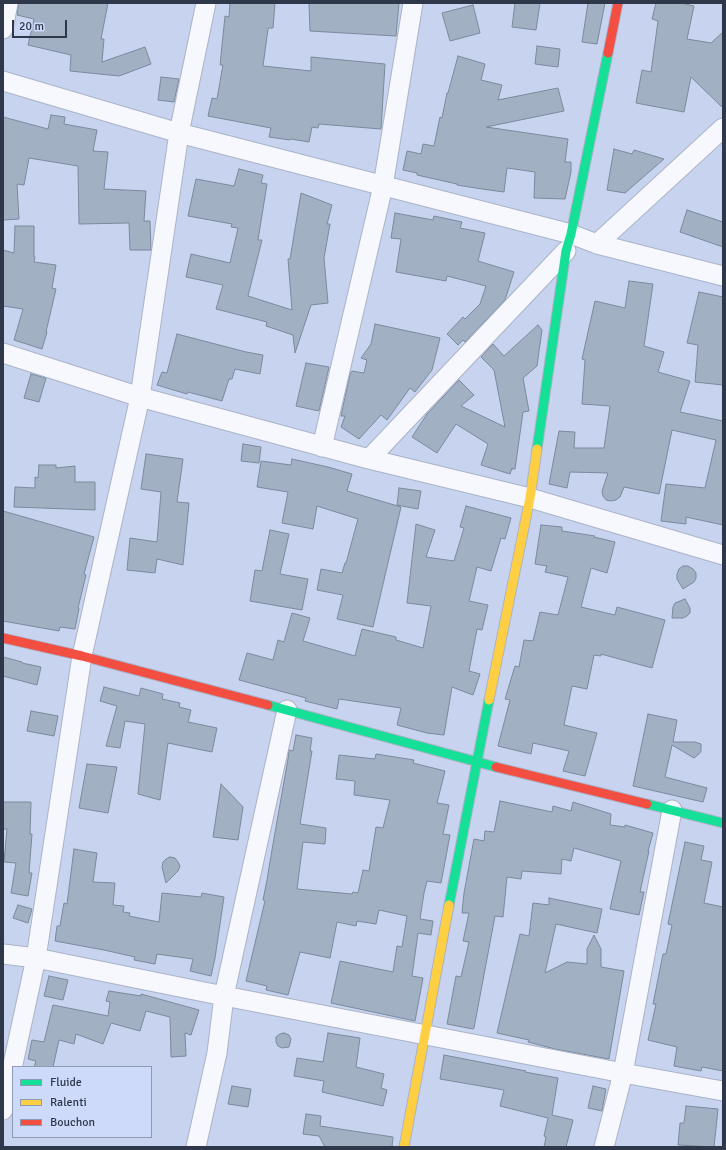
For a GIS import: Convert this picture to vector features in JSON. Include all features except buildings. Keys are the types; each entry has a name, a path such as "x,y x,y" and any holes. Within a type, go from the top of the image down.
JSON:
{"street":[{"path":"3,29 8,3"},
{"path":"13,1066 36,958 82,656 140,398 179,133 206,3"},
{"path":"322,447 382,186 413,3"},
{"path":"404,1147 476,762 530,498 568,242 618,3"},
{"path":"3,81 179,133 382,186 568,242 597,244 723,276"},
{"path":"597,244 723,128"},
{"path":"369,459 568,242"},
{"path":"3,353 140,398 322,447 530,498 723,555"},
{"path":"3,638 82,656 476,762 723,823"},
{"path":"196,1147 217,1053 224,996 287,710"},
{"path":"604,1147 623,1073 672,810"},
{"path":"3,954 36,958 224,996 723,1091"},
{"path":"3,1110 12,1069"}],"traffic: fast":[{"path":"537,449 566,251 571,234 608,53"},
{"path":"449,905 489,700"},
{"path":"268,705 496,767"},
{"path":"647,804 723,823"}],"traffic: slow":[{"path":"489,700 530,498 537,449"},
{"path":"404,1147 449,905"}],"traffic: jam":[{"path":"608,53 618,3"},
{"path":"3,638 82,656 268,705"},
{"path":"496,767 647,804"}]}
